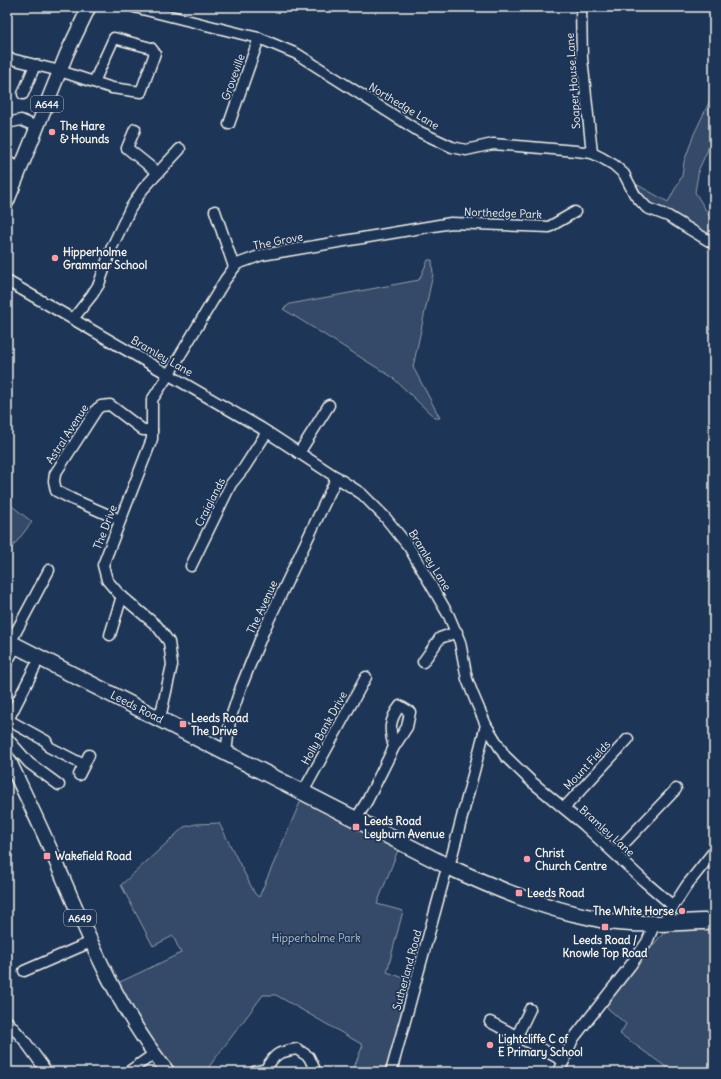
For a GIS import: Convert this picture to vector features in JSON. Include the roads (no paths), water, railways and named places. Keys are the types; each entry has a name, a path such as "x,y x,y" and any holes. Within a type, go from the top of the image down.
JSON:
{"highway":[{"name":"Leeds Road","path":"11,644 160,718 356,819 447,871 532,902 571,914 613,922 659,923 714,921"}],"main road":[{"name":"A644","path":"7,202 60,71 89,7"},
{"name":"A649","path":"7,756 42,830 91,942 117,993 154,1054 168,1072"}],"street":[{"name":"Northedge Lane","path":"134,7 259,38 297,54 420,132 452,147 466,150 493,144 592,153 614,165 624,174 635,195 647,208 668,216 714,244"},
{"name":"Soaper House Lane","path":"581,7 582,58 592,153"},
{"path":"7,58 60,71 112,88 141,92 155,52 151,48 114,38 94,82"},
{"name":"Groveville","path":"229,124 259,38"},
{"path":"23,94 35,65"},
{"path":"7,123 21,120 37,127"},
{"path":"135,129 127,148 158,172"},
{"path":"73,319 99,284 112,247 130,209 143,189 180,149"},
{"path":"7,162 21,168"},
{"path":"169,374 234,267 215,211"},
{"name":"Northedge Park","path":"451,223 549,227 575,212"},
{"name":"The Grove","path":"234,267 237,264 262,255 451,223"},
{"name":"Bramley Lane","path":"7,281 267,432 362,494 398,531 409,547 449,616 460,642 467,679 486,725 509,760 673,906"},
{"name":"The Drive","path":"160,718 172,665 169,642 157,626 122,596 107,580 103,565 152,439 152,400 169,374"},
{"name":"Astral Avenue","path":"120,520 56,491 54,481 55,474 97,409 101,406 110,404 143,430 152,430"},
{"path":"299,453 329,405"},
{"name":"Craiglands","path":"191,566 231,484 244,468 267,432"},
{"name":"The Avenue","path":"226,753 230,720 241,687 264,630 337,477"},
{"path":"7,662 11,644 49,570"},
{"path":"110,635 122,596"},
{"path":"422,662 440,638 457,632"},
{"path":"35,666 7,721 46,741 49,747 84,765"},
{"name":"Holly Bank Drive","path":"303,792 366,676"},
{"name":"Sutherland Road","path":"391,1072 486,725"},
{"path":"7,738 29,763 59,785"},
{"name":"Mount Fields","path":"564,808 628,739"},
{"path":"356,819 367,801 394,747"},
{"path":"79,776 89,755"},
{"path":"615,853 676,788"},
{"path":"559,1072 573,1039 714,852"},
{"path":"24,971 91,942"},
{"path":"517,1036 530,1009"},
{"path":"7,1021 24,1040 47,1072"},
{"path":"490,1022 564,1061"},
{"path":"254,1072 267,1070 273,1057 285,1051 297,1049 309,1057 316,1072"},
{"path":"128,1072 154,1054"}],"place":[{"name":"The Hare & Hounds","path":"52,132"},
{"name":"Hipperholme Grammar School","path":"55,258"},
{"name":"Leeds Road The Drive","path":"183,724"},
{"name":"Leeds Road Leyburn Avenue","path":"356,827"},
{"name":"Wakefield Road","path":"47,856"},
{"name":"Christ Church Centre","path":"527,859"},
{"name":"Leeds Road","path":"519,893"},
{"name":"The White Horse","path":"682,911"},
{"name":"Leeds Road / Knowle Top Road","path":"605,927"},
{"name":"Lightcliffe C of E Primary School","path":"490,1045"}],"park label":[{"name":"Hipperholme Park","path":"316,938"}]}
